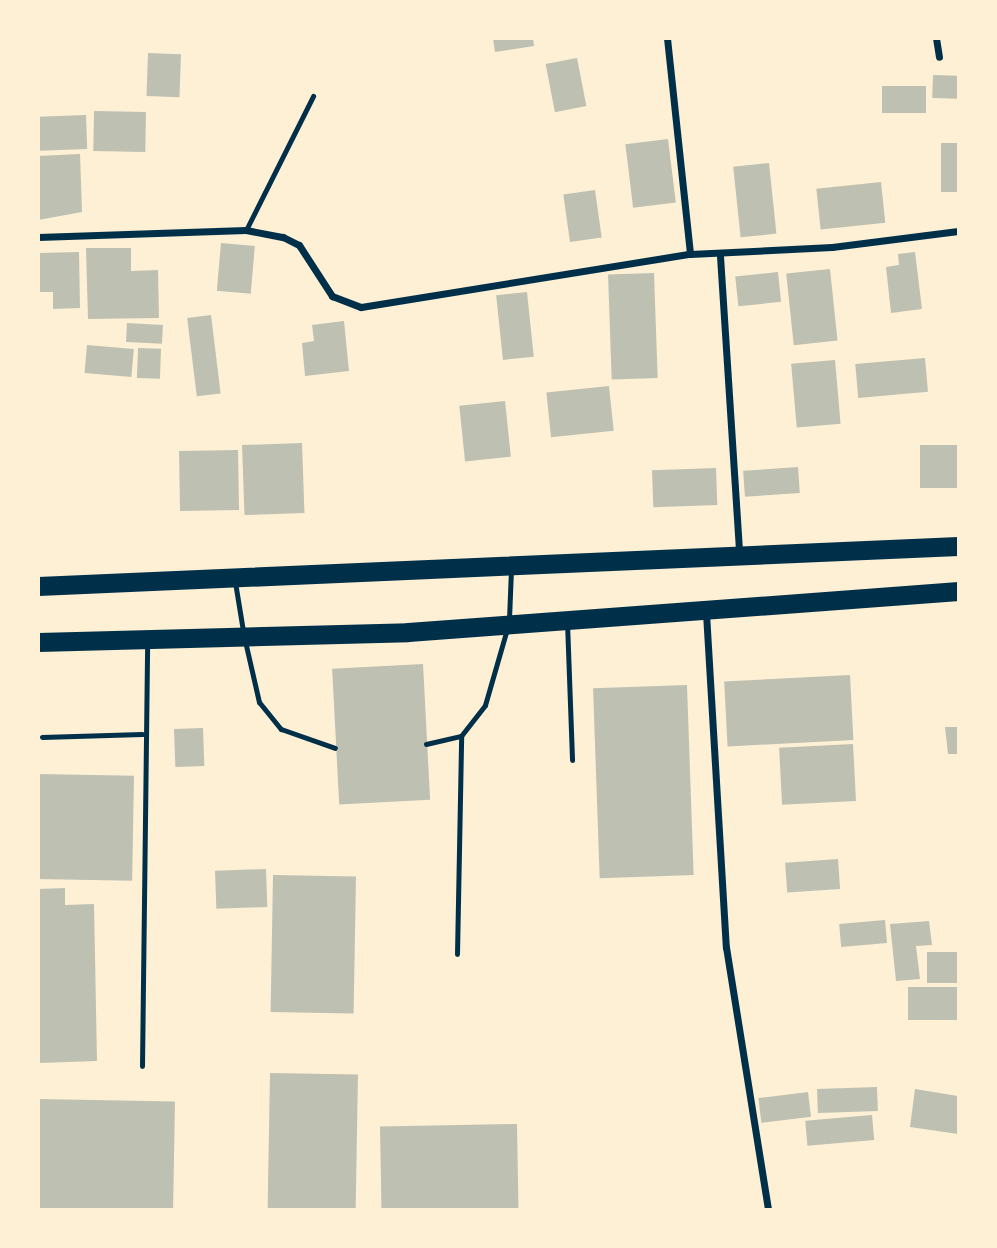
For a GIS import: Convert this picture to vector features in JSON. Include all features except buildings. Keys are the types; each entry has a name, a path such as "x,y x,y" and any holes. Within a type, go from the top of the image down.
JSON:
{"highway":[{"path":"38,586 511,563 958,546"},
{"path":"38,642 244,637 509,625 958,592"}],"street":[{"path":"667,38 690,254"},
{"path":"936,38 939,57"},
{"path":"38,237 246,230 299,245 332,296 362,307 690,254 720,256 958,231"},
{"path":"720,256 739,554"},
{"path":"706,612 726,947 768,1209"}],"lane":[{"path":"246,230 313,96"},
{"path":"457,954 461,737 485,705 509,625 511,563"},
{"path":"234,577 259,702 281,729 335,748"},
{"path":"567,619 572,760"},
{"path":"142,1066 142,734 147,640"},
{"path":"42,737 142,734"},
{"path":"426,744 461,737"}]}
